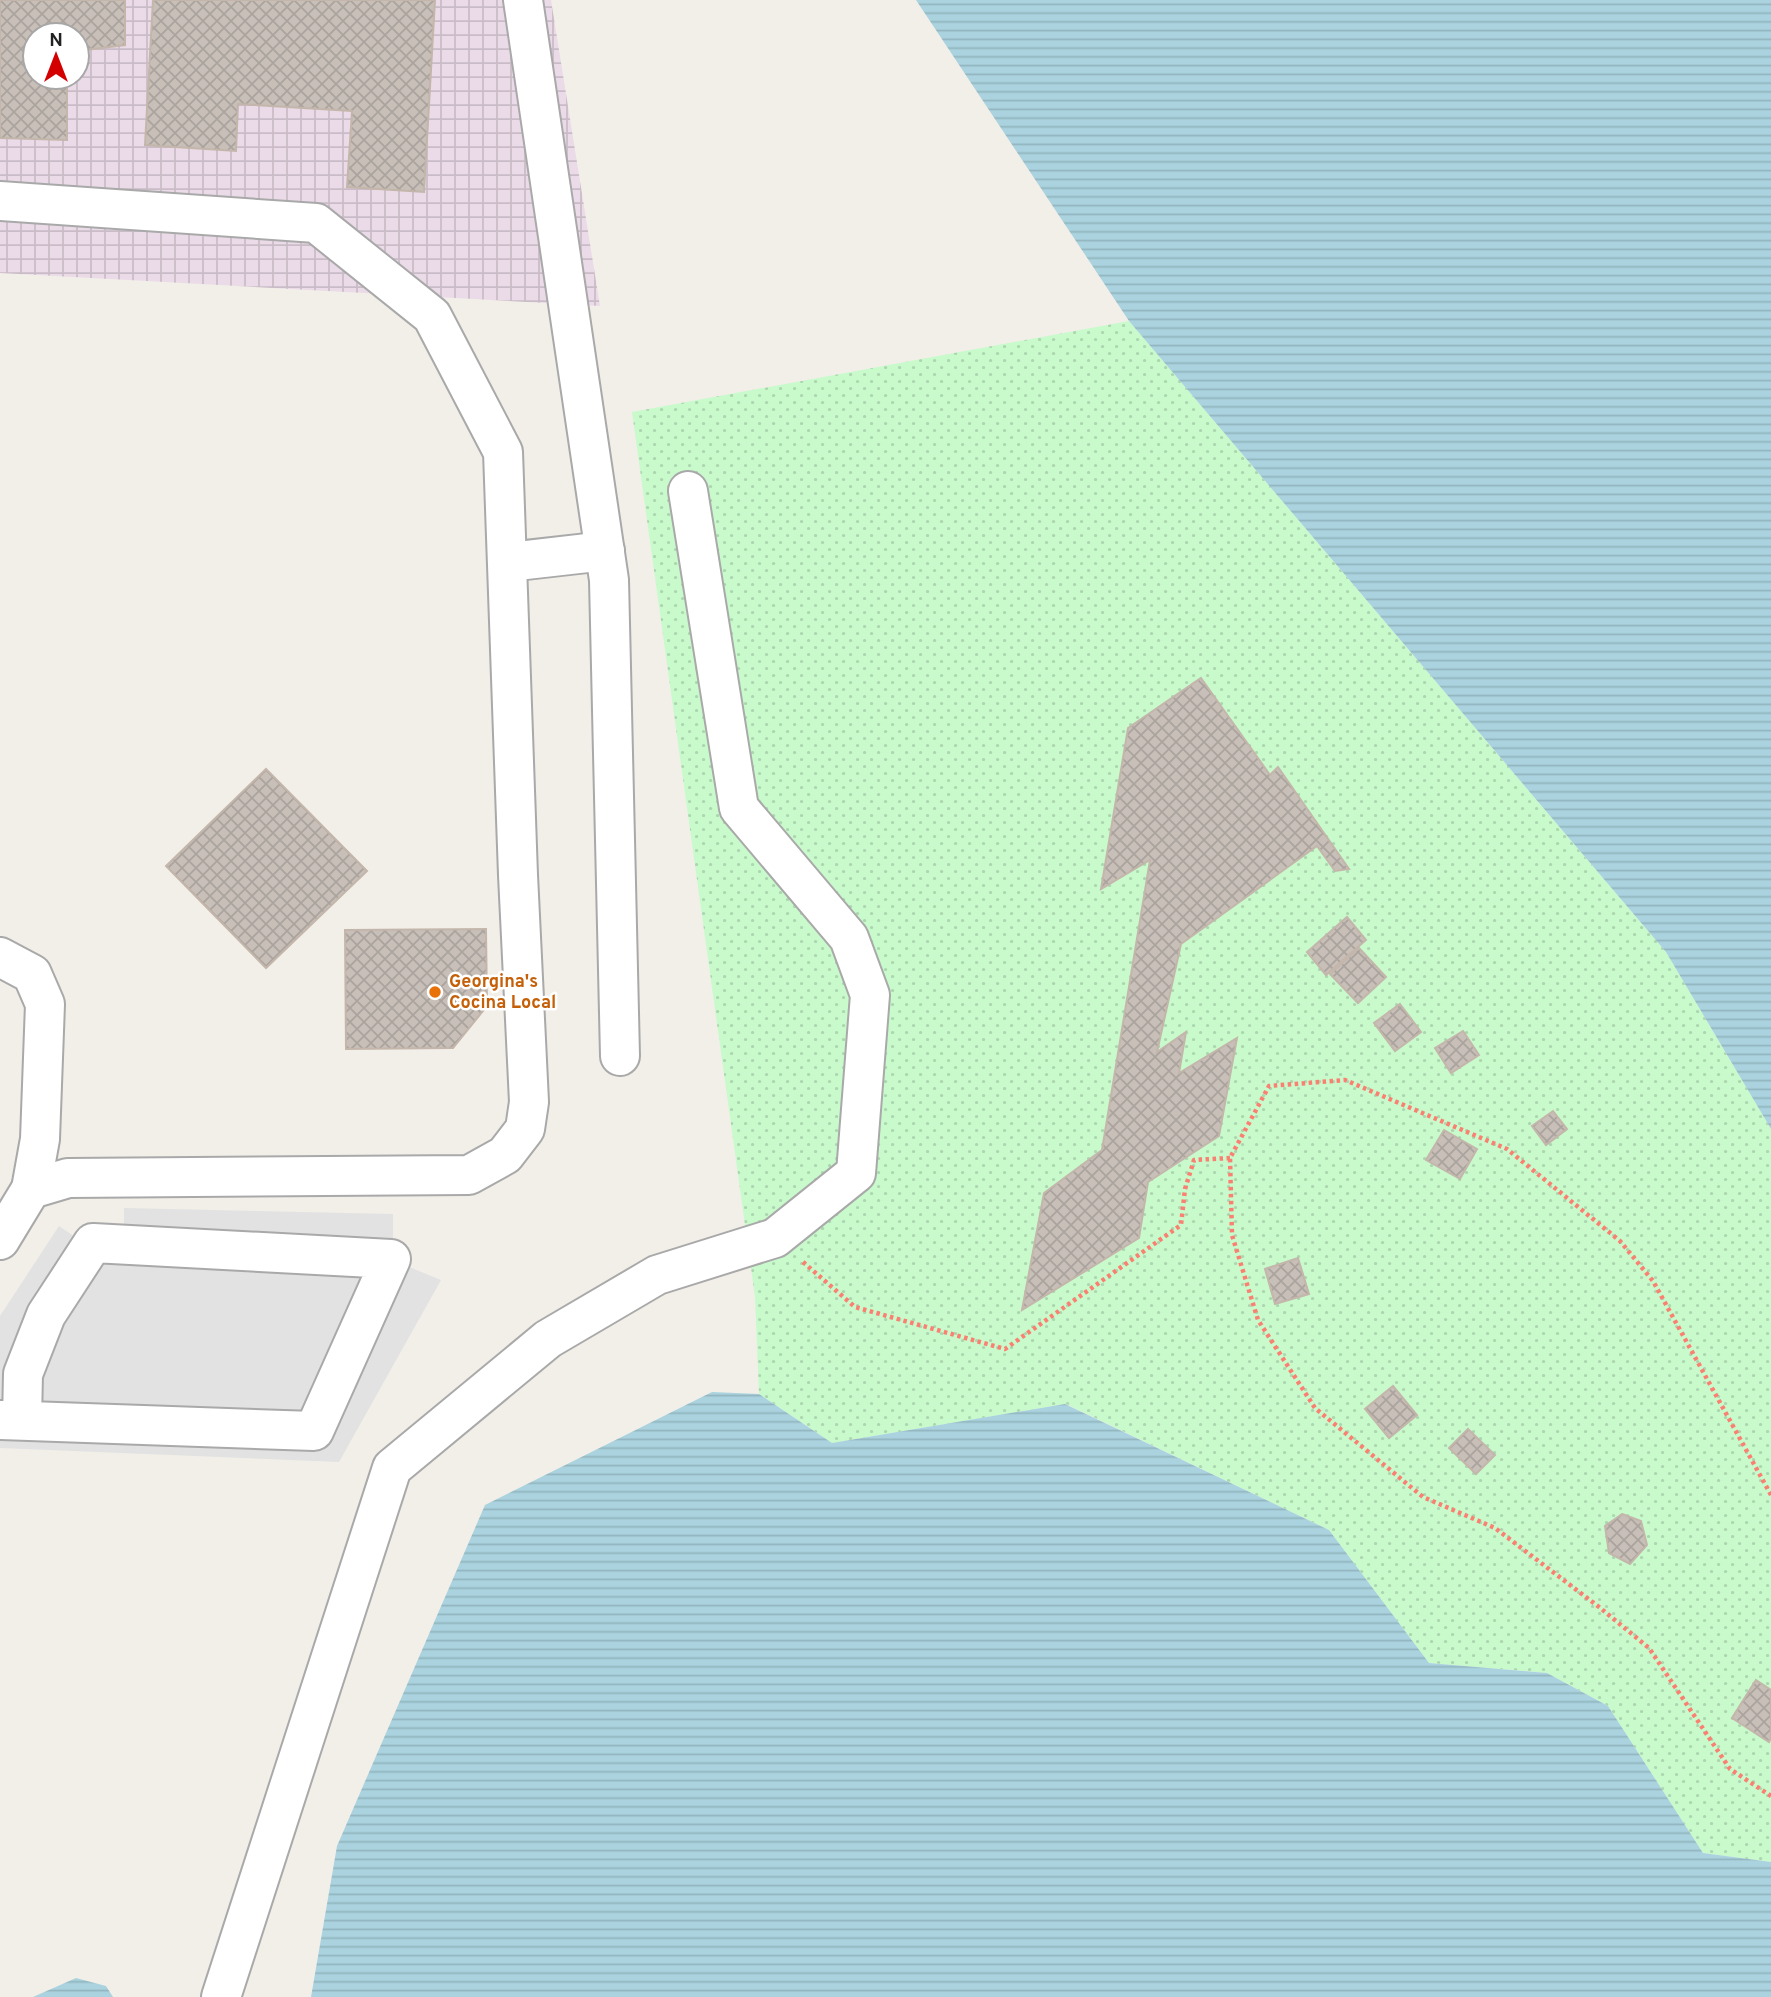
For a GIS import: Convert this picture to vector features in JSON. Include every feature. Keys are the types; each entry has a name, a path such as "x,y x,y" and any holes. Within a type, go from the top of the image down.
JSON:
{"lane":[{"path":"523,0 609,580 620,1056"},
{"path":"0,201 316,223 432,316 503,452 529,1102 525,1129 505,1155 469,1175 68,1178 32,1189"},
{"path":"221,1997 392,1468 548,1339 657,1275 775,1238 856,1173 870,995 849,937 739,808 688,491"},
{"path":"508,562 605,551"},
{"path":"0,957 32,974 45,1004 40,1139 32,1189 0,1240"},
{"path":"93,1243 390,1259 314,1431 11,1420 23,1374 46,1315 93,1243"}],"path":[{"path":"1771,1494 1653,1281 1620,1241 1507,1149 1345,1080 1269,1086 1230,1158 1232,1235 1258,1320 1315,1408 1423,1497 1495,1528 1649,1648 1730,1769 1771,1796"},
{"path":"775,1238 855,1307 1005,1349 1181,1224 1185,1189 1194,1160 1230,1158"}],"shaded area":[{"path":"0,0 551,0 600,306 0,273"},
{"path":"124,1208 393,1214 393,1244 409,1267 441,1280 339,1462 0,1448 0,1316 59,1226 87,1245 124,1244"}],"green space":[{"path":"1129,321 1666,952 1771,1129 1771,1862 1703,1853 1608,1706 1547,1673 1429,1663 1329,1530 1066,1404 832,1443 759,1394 755,1297 632,412"}],"water":[{"path":"916,0 1771,0 1771,1129 1666,952 1129,321"},
{"path":"712,1392 759,1394 832,1443 1065,1404 1329,1530 1429,1663 1547,1673 1608,1706 1703,1853 1771,1862 1771,1997 311,1997 337,1846 485,1505"},
{"path":"76,1978 106,1986 113,1997 33,1997"}],"building":[{"path":"0,0 125,0 125,45 91,49 91,21 21,21 21,91 67,91 67,140 0,138"},
{"path":"153,0 435,0 424,192 347,187 352,111 238,104 236,151 145,145"},
{"path":"1201,678 1270,775 1278,767 1349,869 1335,871 1317,846 1181,944 1157,1052 1186,1032 1179,1073 1237,1038 1219,1136 1148,1182 1139,1238 1022,1310 1044,1193 1102,1150 1150,860 1101,889 1128,728"},
{"path":"266,769 367,871 266,968 166,866"},
{"path":"1347,917 1366,940 1326,975 1307,952"},
{"path":"486,929 487,1006 453,1048 346,1049 345,930"},
{"path":"1359,948 1386,977 1358,1003 1330,974"},
{"path":"1400,1004 1421,1032 1395,1051 1374,1023"},
{"path":"1463,1031 1479,1055 1451,1073 1435,1048"},
{"path":"1553,1111 1567,1129 1546,1145 1532,1126"},
{"path":"1444,1130 1477,1149 1460,1179 1426,1160"},
{"path":"1298,1258 1309,1294 1275,1304 1265,1269"},
{"path":"1393,1386 1417,1415 1389,1438 1365,1409"},
{"path":"1468,1429 1495,1455 1476,1474 1449,1448"},
{"path":"1622,1514 1641,1521 1647,1545 1630,1564 1609,1553 1605,1526"},
{"path":"1756,1680 1771,1690 1769,1742 1732,1718"}],"place":[{"name":"Georgina's Cocina Local","path":"435,992"}]}
